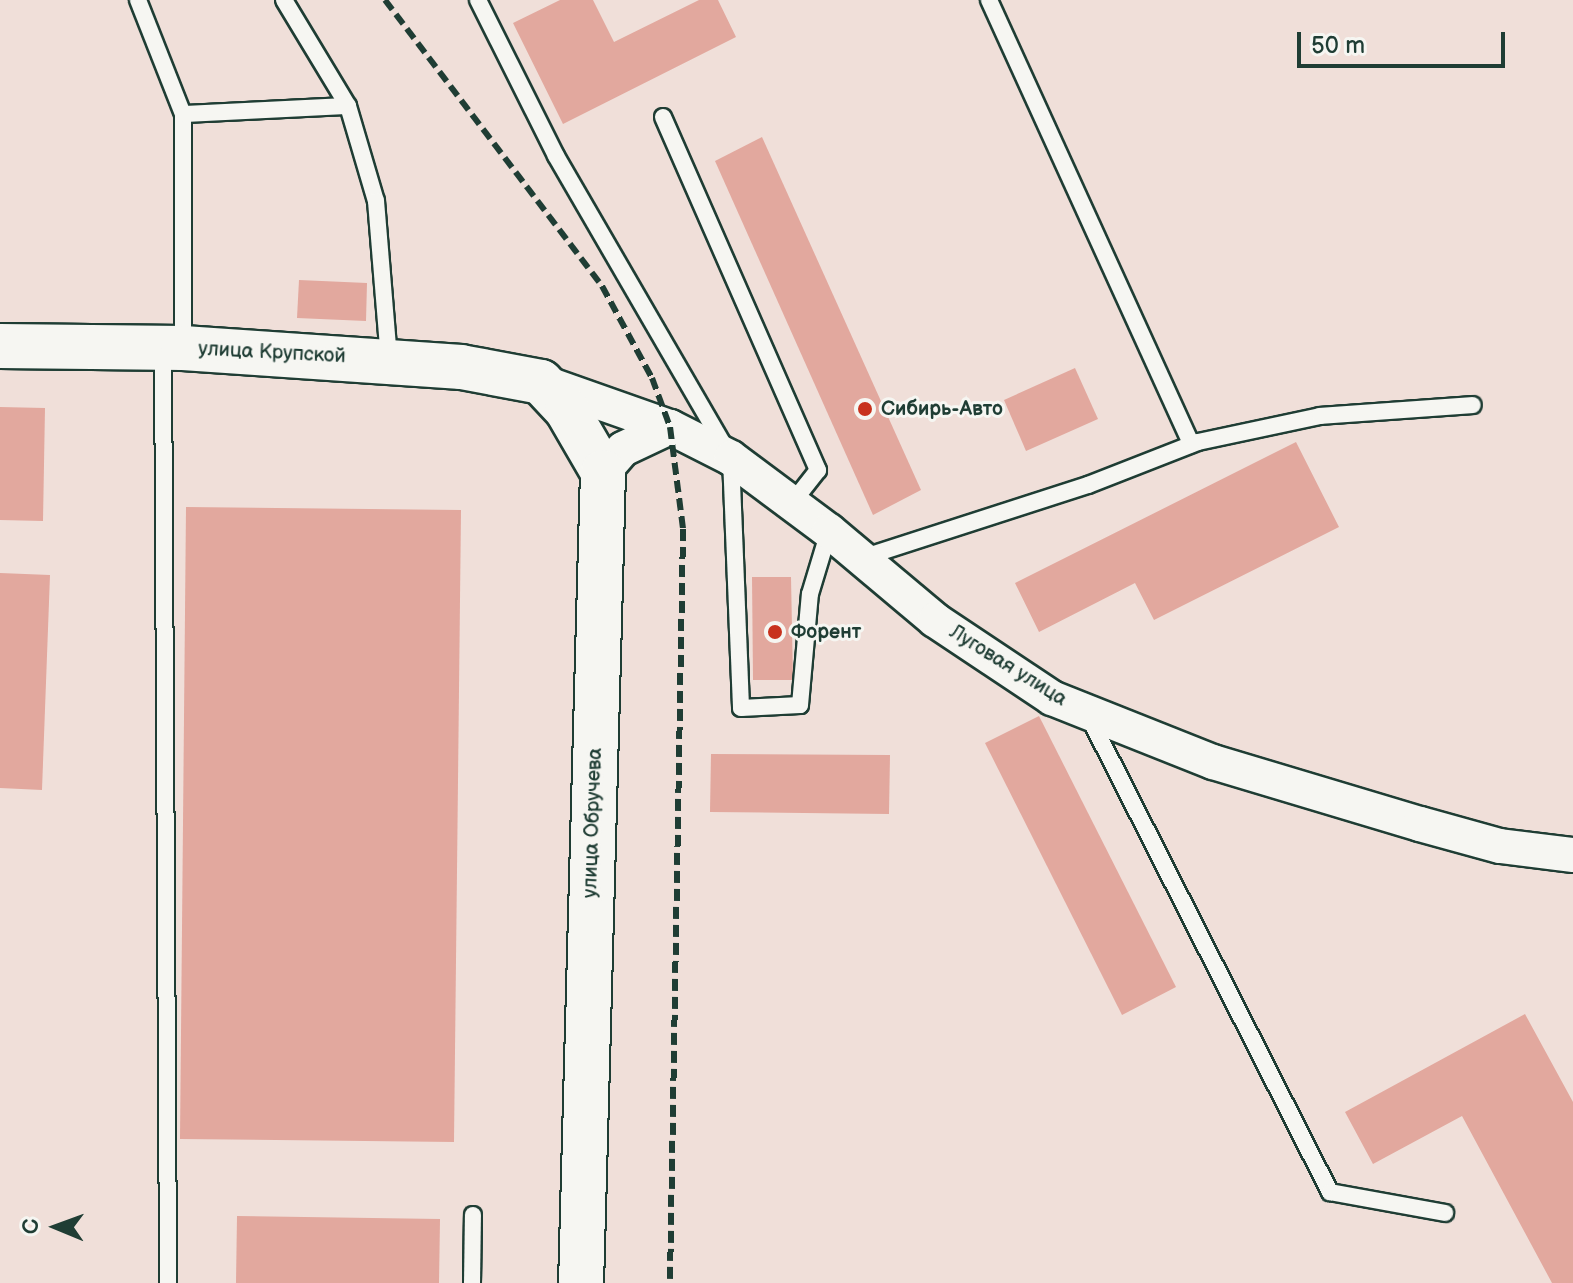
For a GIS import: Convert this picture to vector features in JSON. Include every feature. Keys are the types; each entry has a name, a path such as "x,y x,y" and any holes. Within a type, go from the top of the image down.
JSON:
{"main road":[{"name":"улица Крупской","path":"0,346 173,348 389,360 461,367 541,382"},
{"path":"541,382 567,410 603,472"},
{"name":"улица Обручева","path":"581,1283 603,472"}],"street":[{"name":"Луговая улица","path":"541,382 670,427 731,458 829,531 935,620 1052,698 1213,762 1500,846 1573,855"},
{"path":"603,472 623,449 670,427"}],"lane":[{"path":"138,0 183,114 173,348 168,1283"},
{"path":"284,0 348,106 376,201 389,360"},
{"path":"478,0 556,156 731,458 741,708 800,705 810,594 829,531"},
{"path":"989,0 1191,444"},
{"path":"183,114 348,106"},
{"path":"663,117 818,470 792,503"},
{"path":"862,558 1088,485 1191,444 1320,416 1473,405"},
{"path":"1086,712 1330,1192 1445,1213"},
{"path":"472,1283 473,1215"}],"building":[{"path":"560,0 593,0 614,42 699,0 718,0 736,37 563,124 513,23"},
{"path":"762,137 921,490 873,515 715,161"},
{"path":"299,280 367,283 366,321 297,318"},
{"path":"1075,368 1098,419 1026,451 1004,400"},
{"path":"0,407 45,408 43,521 0,520"},
{"path":"1296,442 1339,527 1154,620 1135,583 1039,632 1015,583"},
{"path":"186,507 461,510 454,1142 180,1139"},
{"path":"0,573 50,575 42,790 0,788"},
{"path":"752,577 791,577 793,680 753,680"},
{"path":"1039,716 1176,987 1122,1015 985,743"},
{"path":"711,754 890,755 889,814 710,812"},
{"path":"1525,1014 1573,1102 1573,1283 1552,1283 1462,1116 1373,1164 1345,1112"},
{"path":"237,1216 440,1219 439,1283 236,1283"}],"railway":[{"path":"385,0 602,286 652,378 670,427 683,529 670,1283"}],"place":[{"name":"Сибирь-Авто","path":"865,409"},
{"name":"Форент","path":"775,632"}]}
